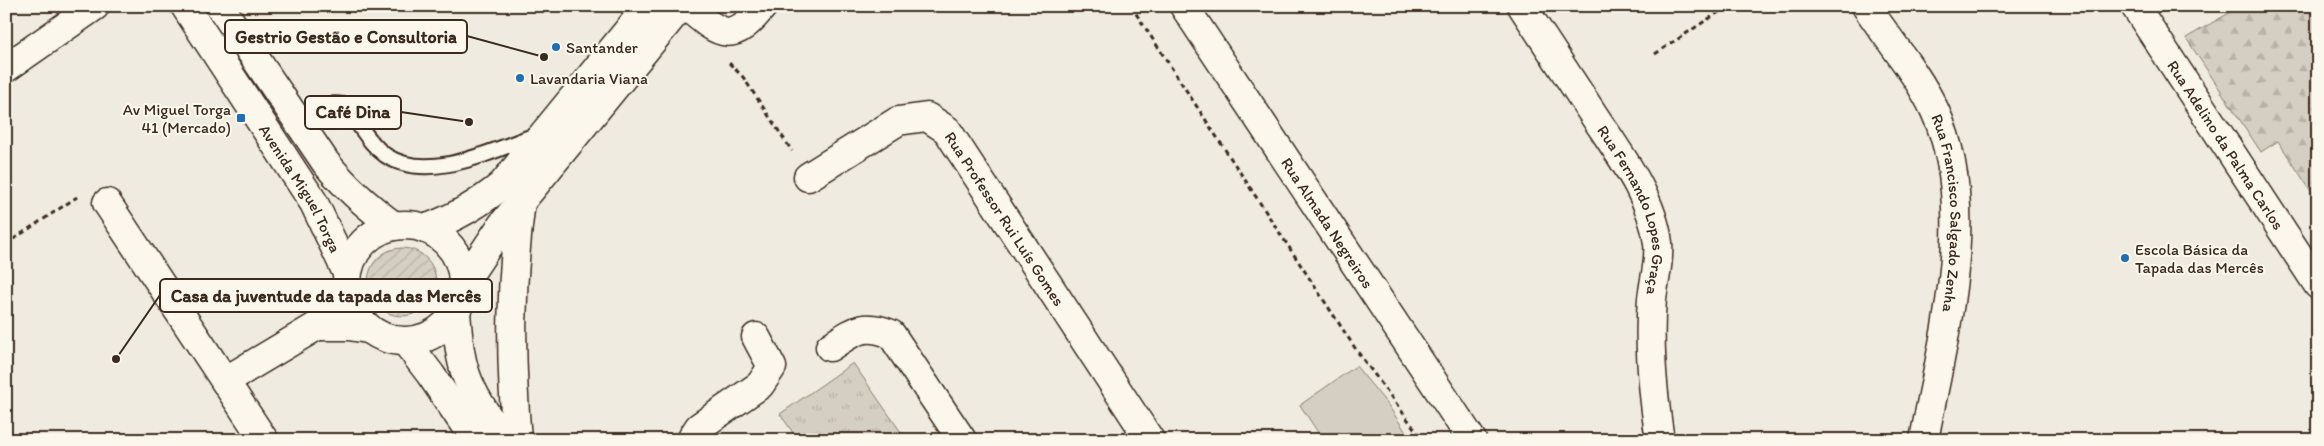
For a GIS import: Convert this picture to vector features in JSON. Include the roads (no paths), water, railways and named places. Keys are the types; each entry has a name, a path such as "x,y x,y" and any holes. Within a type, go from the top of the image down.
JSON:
{"street":[{"path":"6,68 95,6"},
{"name":"Avenida Miguel Torga","path":"185,6 314,203 347,282"},
{"name":"Avenida Miguel Torga","path":"220,6 326,163 344,185 366,205 394,226"},
{"path":"425,229 453,219 478,204 502,185 648,6"},
{"path":"464,282 483,251 521,201 681,6"},
{"path":"686,6 711,27 729,33 736,31 753,18 763,6"},
{"name":"Rua Almada Negreiros","path":"1184,6 1472,440"},
{"name":"Rua Fernando Lopes Graça","path":"1522,6 1623,159 1642,194 1654,227 1658,243 1658,262 1652,300 1652,331 1655,396 1660,440"},
{"name":"Rua Francisco Salgado Zenha","path":"1866,6 1935,111 1949,153 1952,170 1957,210 1956,255 1924,440"},
{"name":"Rua Adelino da Palma Carlos","path":"2142,9 2318,285"},
{"name":"Rua Professor Rui Luís Gomes","path":"801,166 898,121 927,117 947,130 1150,440"},
{"path":"517,440 511,310 515,247 521,201"},
{"path":"108,202 264,440"},
{"path":"225,381 317,326 337,308 347,282 353,256 363,242 377,232 394,226 410,225 425,229 441,237 453,250 461,265 464,282 462,298 456,313 443,328 425,338 406,342 386,338 368,328 354,312 347,282"},
{"path":"456,313 460,348 466,376 504,440"},
{"path":"317,326 342,325 368,328"},
{"path":"830,347 858,329 879,329 891,334 962,440"},
{"path":"694,440 693,436 699,427 760,385 772,367 756,337"},
{"path":"406,342 475,440"}],"lane":[{"path":"296,119 319,105 330,103 343,105 384,154 402,163 418,167 436,167 482,154 546,131"}],"place":[{"name":"Santander","path":"556,47"},
{"name":"Gestrio Gestão e Consultoria","path":"544,57"},
{"name":"Lavandaria Viana","path":"520,78"},
{"name":"Av Miguel Torga 41 (Mercado)","path":"241,118"},
{"name":"Café Dina","path":"469,122"},
{"name":"Escola Básica da Tapada das Mercês","path":"2125,258"},
{"name":"Casa da juventude da tapada das Mercês","path":"116,359"}]}
